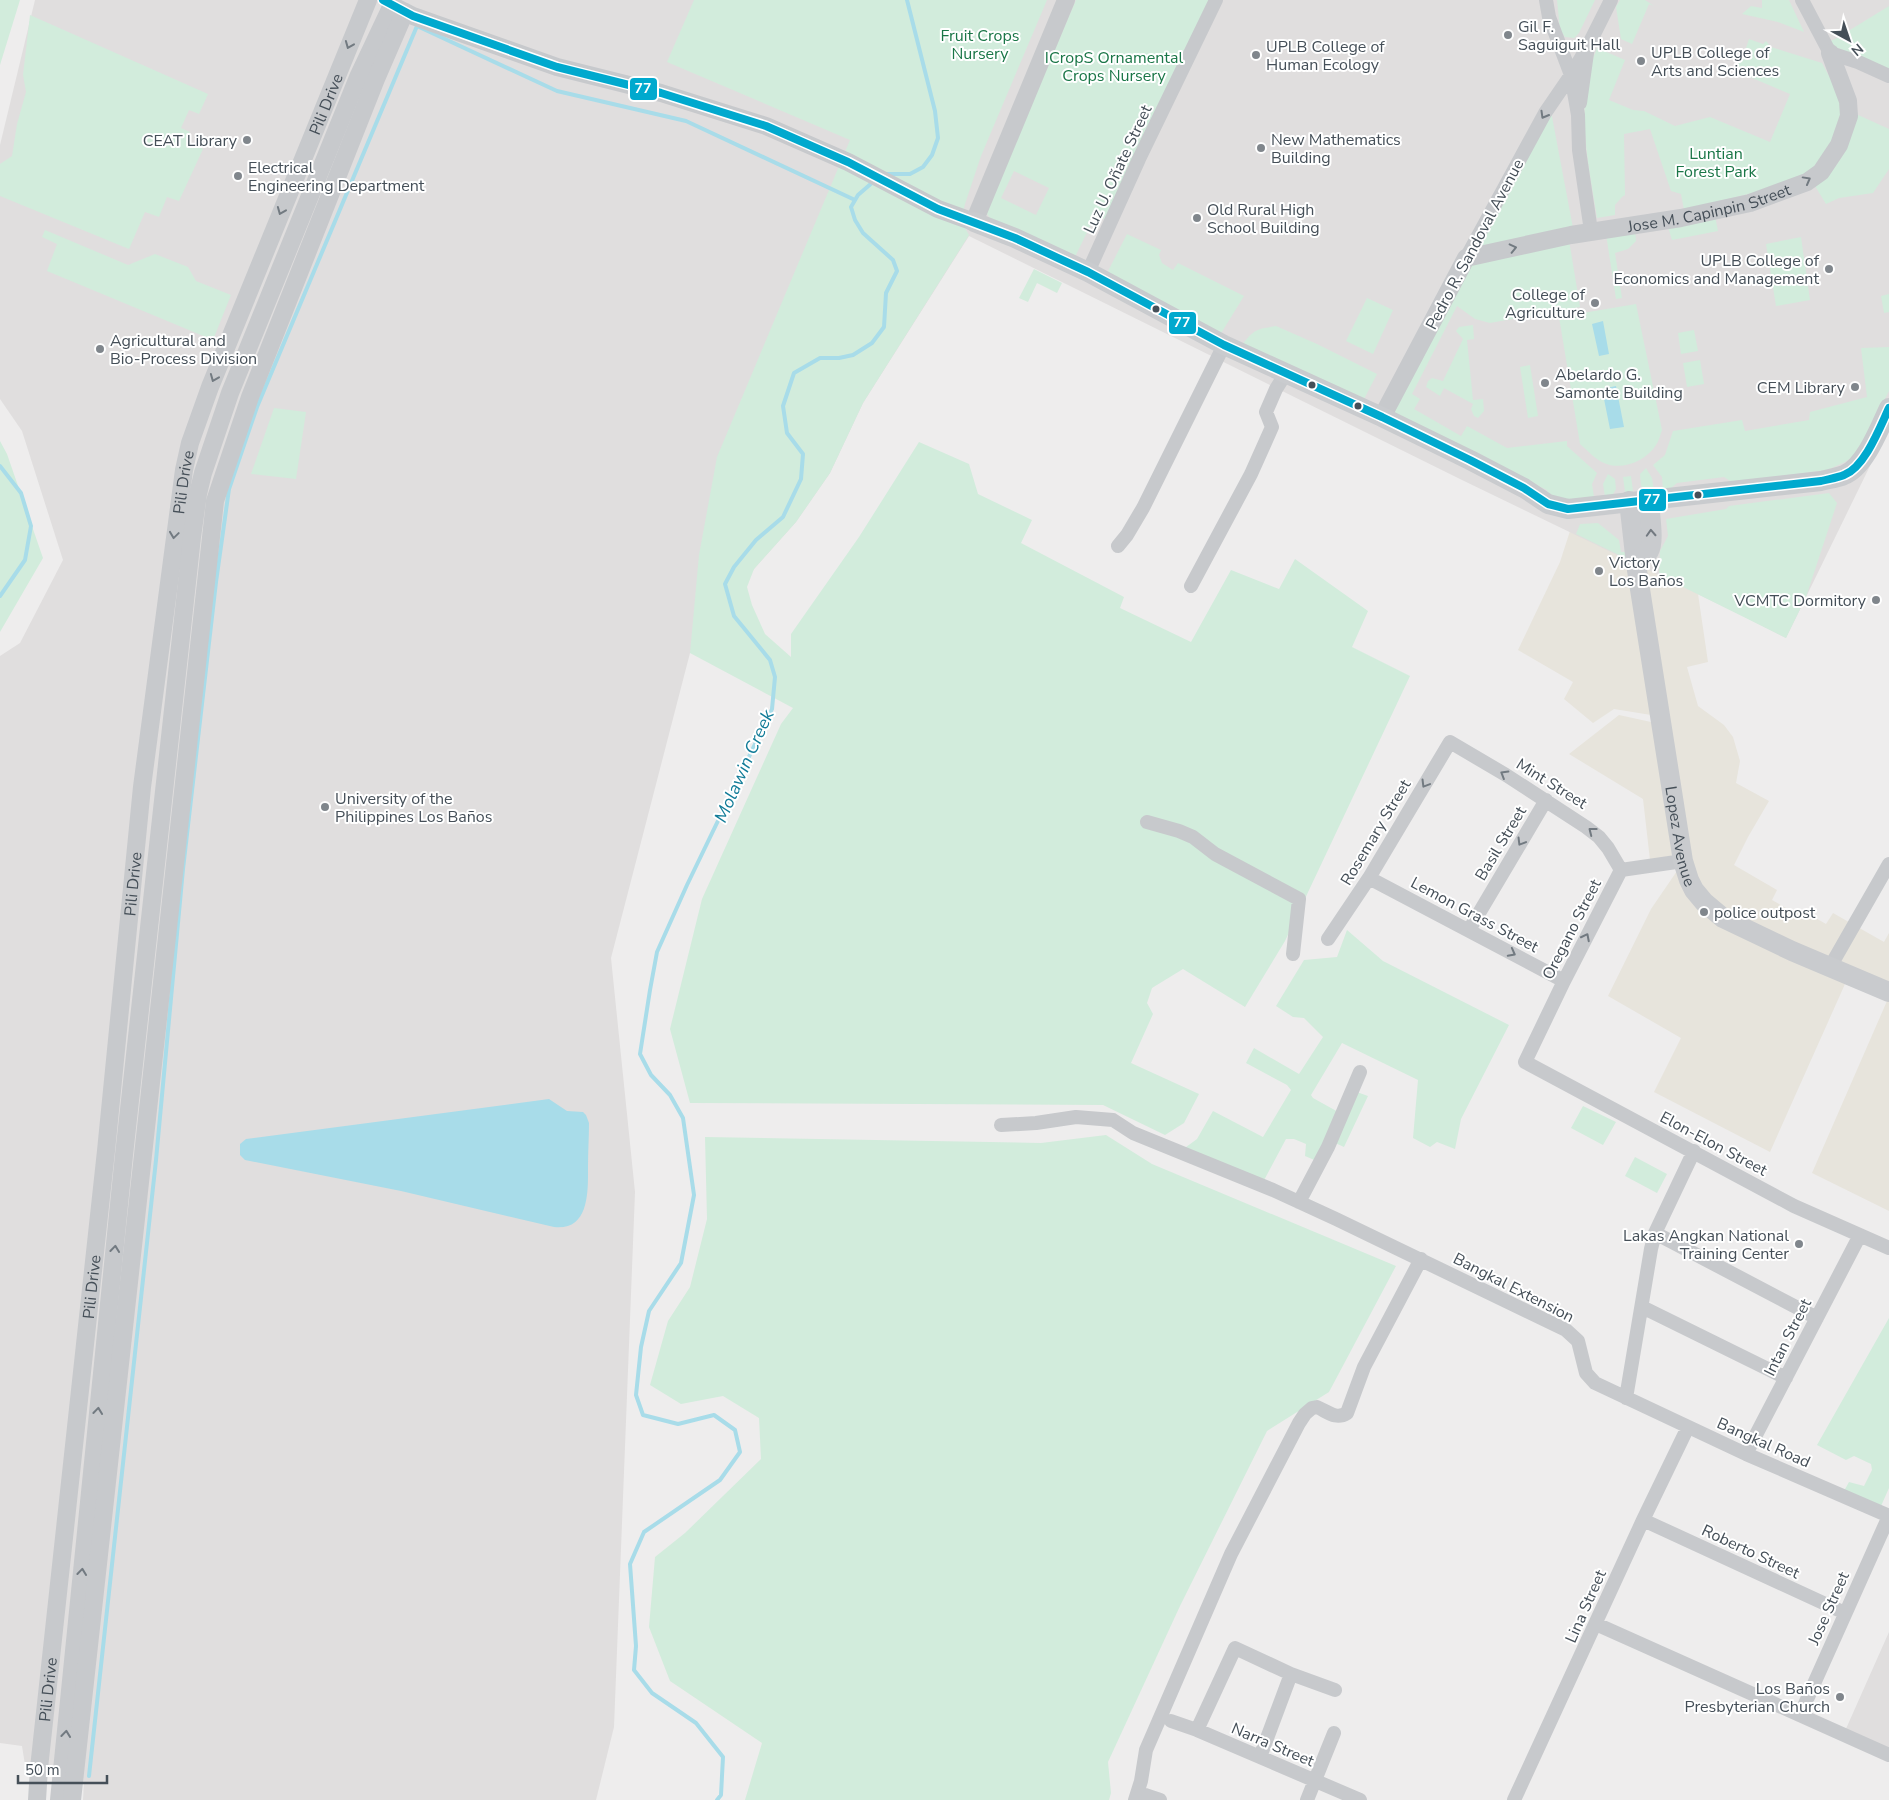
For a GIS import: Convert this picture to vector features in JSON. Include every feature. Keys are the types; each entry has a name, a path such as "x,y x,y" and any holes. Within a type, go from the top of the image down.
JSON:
{"main road":[{"path":"974,222 1015,238 1088,272 1224,345 1382,417 1470,460 1524,488 1548,504 1568,509 1821,481 1844,475 1856,467 1864,456 1889,408"},
{"name":"Lopez Avenue","path":"1639,500 1636,560 1683,861 1694,890 1722,918 1889,992"}],"street":[{"name":"Pili Drive","path":"37,1800 105,1161 141,796 184,470 190,444 213,379 368,0"},
{"path":"393,4 558,68 661,93 766,126 848,162 938,209 974,222 1066,0"},
{"name":"Luz U. Oñate Street","path":"1088,272 1139,159 1216,0"},
{"path":"1546,0 1549,17 1571,75 1578,115 1579,150 1591,231"},
{"path":"1578,115 1588,46 1612,0"},
{"path":"1802,0 1830,53 1858,62 1889,76"},
{"path":"59,1800 124,1155 198,494 212,444 230,393 359,75 393,4"},
{"path":"72,1800 214,500 254,388 372,88 393,4"},
{"name":"Pedro R. Sandoval Avenue","path":"1382,417 1545,113 1588,46"},
{"name":"Jose M. Capinpin Street","path":"1466,258 1591,231 1681,218 1750,203 1807,182 1820,172 1840,144 1849,116 1848,101 1830,53"},
{"path":"1118,546 1143,508 1224,345"},
{"path":"1191,586 1251,474 1272,427 1266,412 1276,389 1286,373"},
{"name":"Mint Street","path":"1450,742 1573,817 1599,837 1621,870"},
{"name":"Rosemary Street","path":"1328,939 1369,878 1450,742"},
{"name":"Basil Street","path":"1468,930 1546,800"},
{"path":"1147,822 1186,834 1215,854 1299,899 1293,954"},
{"name":"Oregano Street","path":"1525,1062 1564,980 1621,870 1683,861"},
{"path":"1830,967 1889,864"},
{"name":"Lemon Grass Street","path":"1369,878 1564,980"},
{"name":"Elon-Elon Street","path":"1525,1062 1794,1206 1889,1248"},
{"path":"1299,1202 1328,1147 1360,1072"},
{"name":"Bangkal Extension","path":"1001,1125 1036,1123 1076,1117 1113,1120 1133,1133 1299,1202 1388,1243 1566,1330 1578,1341 1586,1373 1594,1383 1626,1398"},
{"path":"1626,1398 1655,1233 1694,1151"},
{"path":"1655,1233 1817,1318"},
{"name":"Intan Street","path":"1746,1454 1860,1235"},
{"path":"1160,1800 1140,1798 1146,1750 1210,1598 1231,1554 1293,1433 1305,1414 1312,1408 1317,1407 1336,1416 1342,1416 1347,1413 1364,1367 1421,1259"},
{"path":"1642,1307 1786,1378"},
{"name":"Bangkal Road","path":"1626,1398 1746,1454 1889,1516"},
{"name":"Lina Street","path":"1514,1800 1688,1427"},
{"name":"Jose Street","path":"1800,1715 1889,1516"},
{"name":"Roberto Street","path":"1643,1520 1845,1613"},
{"path":"1596,1624 1889,1755"},
{"path":"1197,1730 1235,1648 1291,1674 1335,1690"},
{"path":"1260,1757 1291,1674"},
{"name":"Narra Street","path":"1171,1721 1197,1730 1360,1800"},
{"path":"1307,1800 1334,1733"}],"shaded area":[{"name":"University of the Philippines Los Baños","path":"35,0 1889,0 1889,427 1786,638 969,236 863,403 830,473 796,522 754,569 690,653 611,958 635,1192 614,1727 596,1800 83,1800 84,1782 25,1765 22,1746 0,1743 0,656 20,643 63,560 22,431 0,399 0,145"},
{"path":"1570,531 1698,594 1708,662 1687,667 1698,706 1724,725 1733,737 1740,761 1736,783 1769,801 1734,865 1777,890 1772,900 1795,913 1798,908 1826,924 1833,913 1884,942 1889,933 1889,1211 1812,1173 1887,1001 1845,984 1770,1152 1654,1092 1681,1038 1608,996 1651,909 1677,871 1676,855 1650,860 1643,799 1569,754 1619,715 1651,722 1651,715 1614,709 1593,723 1564,699 1573,682 1518,650 1560,562"},
{"path":"1889,1632 1889,1752 1845,1731"}],"green space":[{"path":"0,0 20,0 0,65"},
{"name":"Fruit Crops Nursery","path":"694,0 1047,0 981,156 965,204 961,221 969,235 863,403 830,473 796,522 754,569 747,587 752,605 765,634 791,657 791,634 859,537 919,442 969,464 978,494 1032,520 1021,543 1124,597 1120,608 1191,642 1231,570 1279,589 1295,559 1368,611 1352,647 1410,676 1285,941 1245,1007 1183,969 1152,988 1147,1003 1153,1014 1131,1063 1199,1094 1184,1123 1165,1135 1103,1105 690,1103 670,1029 702,899 781,724 793,708 690,653 699,555 717,457 850,140 667,62"},
{"name":"ICropS Ornamental Crops Nursery","path":"1076,0 1213,0 1111,217 1097,220 1094,218 1072,263 992,221 985,211","holes":["1014,171 1049,188 1036,215 1001,198"]},
{"path":"1557,0 1595,0 1579,33 1574,38 1565,37 1560,30"},
{"path":"1620,0 1645,0 1654,6 1649,4 1632,44 1621,39 1616,7"},
{"path":"1762,0 1789,0 1804,32 1778,22 1742,14 1751,6 1762,8"},
{"path":"1889,6 1889,70 1826,43 1837,38"},
{"path":"30,15 208,94 199,114 189,110 181,128 190,132 186,142 203,149 179,201 167,197 159,217 145,212 129,249 0,196 0,164 12,156 17,124 26,92 23,75"},
{"name":"Luntian Forest Park","path":"1749,39 1763,44 1766,41 1771,47 1822,63 1836,90 1841,107 1839,123 1822,163 1815,165 1812,173 1776,187 1684,210 1681,194 1671,191 1650,129 1624,134 1625,195 1615,205 1615,215 1597,218 1587,154 1585,111 1590,69 1597,48 1625,60 1609,100 1633,110 1644,111 1675,126 1710,117 1770,142 1790,94 1738,72 1740,68 1737,67 1739,56 1744,54"},
{"path":"1550,106 1573,228 1569,240 1580,307 1490,323 1475,319 1457,306 1412,394 1420,399 1414,409 1461,436 1467,426 1507,448 1567,441 1567,446 1597,473 1592,484 1594,497 1565,500 1548,496 1547,490 1387,415"},
{"path":"1856,114 1889,129 1889,169 1873,193 1839,198 1826,204 1815,186 1838,163 1851,135"},
{"path":"1715,216 1718,231 1672,240 1668,227 1635,231 1636,241 1628,249 1615,253 1622,298 1616,299 1606,234"},
{"path":"45,230 128,265 155,254 188,267 196,281 231,295 213,340 47,271 57,244 42,237"},
{"path":"1127,234 1161,250 1159,255 1162,263 1173,270 1178,263 1244,296 1220,335 1104,279"},
{"path":"1801,237 1810,300 1776,306 1766,244"},
{"path":"1034,269 1062,283 1057,293 1037,283 1028,302 1019,298"},
{"path":"1889,294 1889,312 1884,313 1881,296"},
{"path":"1367,298 1393,310 1373,354 1346,341"},
{"path":"1636,304 1662,430 1657,443 1646,456 1633,463 1618,466 1598,460 1580,444 1559,317"},
{"path":"1473,325 1474,339 1467,340 1473,400 1483,399 1484,411 1478,418 1474,416 1471,409 1473,404 1444,388 1440,396 1426,387 1428,381 1432,378 1443,381 1463,339 1456,331 1459,327"},
{"path":"1276,326 1377,374 1363,401 1242,345 1256,331"},
{"path":"1694,330 1698,351 1681,354 1678,333"},
{"path":"1889,347 1889,391 1864,440 1852,457 1845,462 1827,470 1732,482 1724,477 1677,483 1670,489 1663,490 1662,477 1653,465 1665,455 1673,431 1742,420 1745,431 1809,420 1810,412 1867,397 1861,348"},
{"path":"1700,360 1704,384 1687,387 1683,363"},
{"path":"1530,365 1538,416 1528,418 1520,367"},
{"path":"274,408 306,412 296,479 251,474"},
{"path":"0,441 7,454 43,558 0,632"},
{"path":"1646,468 1652,478 1654,490 1648,491 1641,486 1640,474"},
{"path":"1608,474 1615,479 1616,489 1612,496 1605,497 1603,484"},
{"path":"1631,476 1633,491 1625,492 1623,477"},
{"path":"1829,493 1837,503 1806,597 1786,638 1659,575 1660,551 1668,536 1666,519 1726,509 1729,506"},
{"path":"1598,523 1619,540 1621,552 1628,552 1629,560 1576,534 1580,524"},
{"path":"1347,930 1383,961 1509,1025 1461,1119 1455,1149 1437,1142 1430,1147 1413,1138 1418,1080 1342,1043 1311,1095 1340,1113 1354,1091 1368,1096 1344,1147 1331,1141 1319,1162 1305,1156 1306,1144 1294,1139 1286,1139 1262,1184 1182,1150 1197,1139 1213,1111 1263,1137 1291,1090 1287,1085 1246,1063 1254,1048 1299,1074 1323,1037 1304,1018 1293,1017 1276,1006 1304,960 1337,957"},
{"path":"1583,1106 1616,1122 1603,1145 1571,1128"},
{"path":"1106,1135 1152,1164 1396,1266 1329,1392 1267,1431 1180,1606 1108,1762 1111,1793 1109,1800 745,1800 762,1743 670,1681 649,1627 655,1557 685,1533 761,1459 759,1418 723,1396 681,1404 650,1385 668,1321 690,1287 707,1219 705,1137 1041,1143"},
{"path":"1635,1157 1667,1174 1657,1193 1625,1176"},
{"path":"1889,1318 1889,1488 1881,1506 1844,1491 1849,1482 1864,1486 1872,1470 1871,1464 1854,1456 1846,1460 1817,1445"}],"water":[{"path":"1603,321 1609,354 1599,356 1592,324"},
{"path":"1616,386 1624,427 1610,429 1602,389"},
{"path":"549,1099 567,1111 583,1112 589,1123 587,1197 581,1216 574,1223 566,1227 554,1227 401,1191 245,1160 240,1155 240,1144 246,1139"}],"waterway":[{"name":"Molawin Creek","path":"885,175 910,174 923,167 932,155 938,138 935,111 907,0"},
{"path":"89,1776 156,1160 183,869 216,582 229,489 257,407 417,26 557,91 686,121 855,200"},
{"name":"Molawin Creek","path":"717,1800 721,1795 723,1757 696,1723 652,1693 634,1670 636,1646 630,1564 644,1532 720,1480 740,1452 735,1430 714,1415 678,1424 643,1415 636,1395 641,1347 649,1311 681,1263 694,1195 683,1118 670,1095 651,1075 640,1054 657,952 687,885 772,709 775,677 770,660 734,616 725,584 734,567 756,540 783,517 801,479 803,454 787,433 783,406 794,373 820,358 839,358 853,355 872,343 884,327 886,293 897,271 893,260 863,233 855,220 851,207 858,195 873,182"},
{"path":"0,466 21,493 31,526 25,560 0,596"}],"transit line":[{"name":"77","path":"383,0 413,16 557,67 661,93 766,126 848,162 938,209 1015,238 1088,272 1224,345 1382,417 1470,460 1524,488 1548,504 1568,509 1821,481 1838,477 1852,471 1859,464 1889,408"}],"place":[{"name":"Gil F. Saguiguit Hall","path":"1508,35"},
{"name":"UPLB College of Human Ecology","path":"1256,55"},
{"name":"UPLB College of Arts and Sciences","path":"1641,61"},
{"name":"CEAT Library","path":"247,140"},
{"name":"New Mathematics Building","path":"1261,148"},
{"name":"Electrical Engineering Department","path":"238,176"},
{"name":"Old Rural High School Building","path":"1197,218"},
{"name":"UPLB College of Economics and Management","path":"1829,269"},
{"name":"College of Agriculture","path":"1595,303"},
{"name":"Agricultural and Bio-Process Division","path":"100,349"},
{"name":"Abelardo G. Samonte Building","path":"1545,383"},
{"name":"CEM Library","path":"1855,387"},
{"name":"Victory Los Baños","path":"1599,571"},
{"name":"VCMTC Dormitory","path":"1876,600"},
{"name":"University of the Philippines Los Baños","path":"325,807"},
{"name":"police outpost","path":"1704,912"},
{"name":"Lakas Angkan National Training Center","path":"1799,1244"},
{"name":"Los Baños Presbyterian Church","path":"1840,1697"}]}
